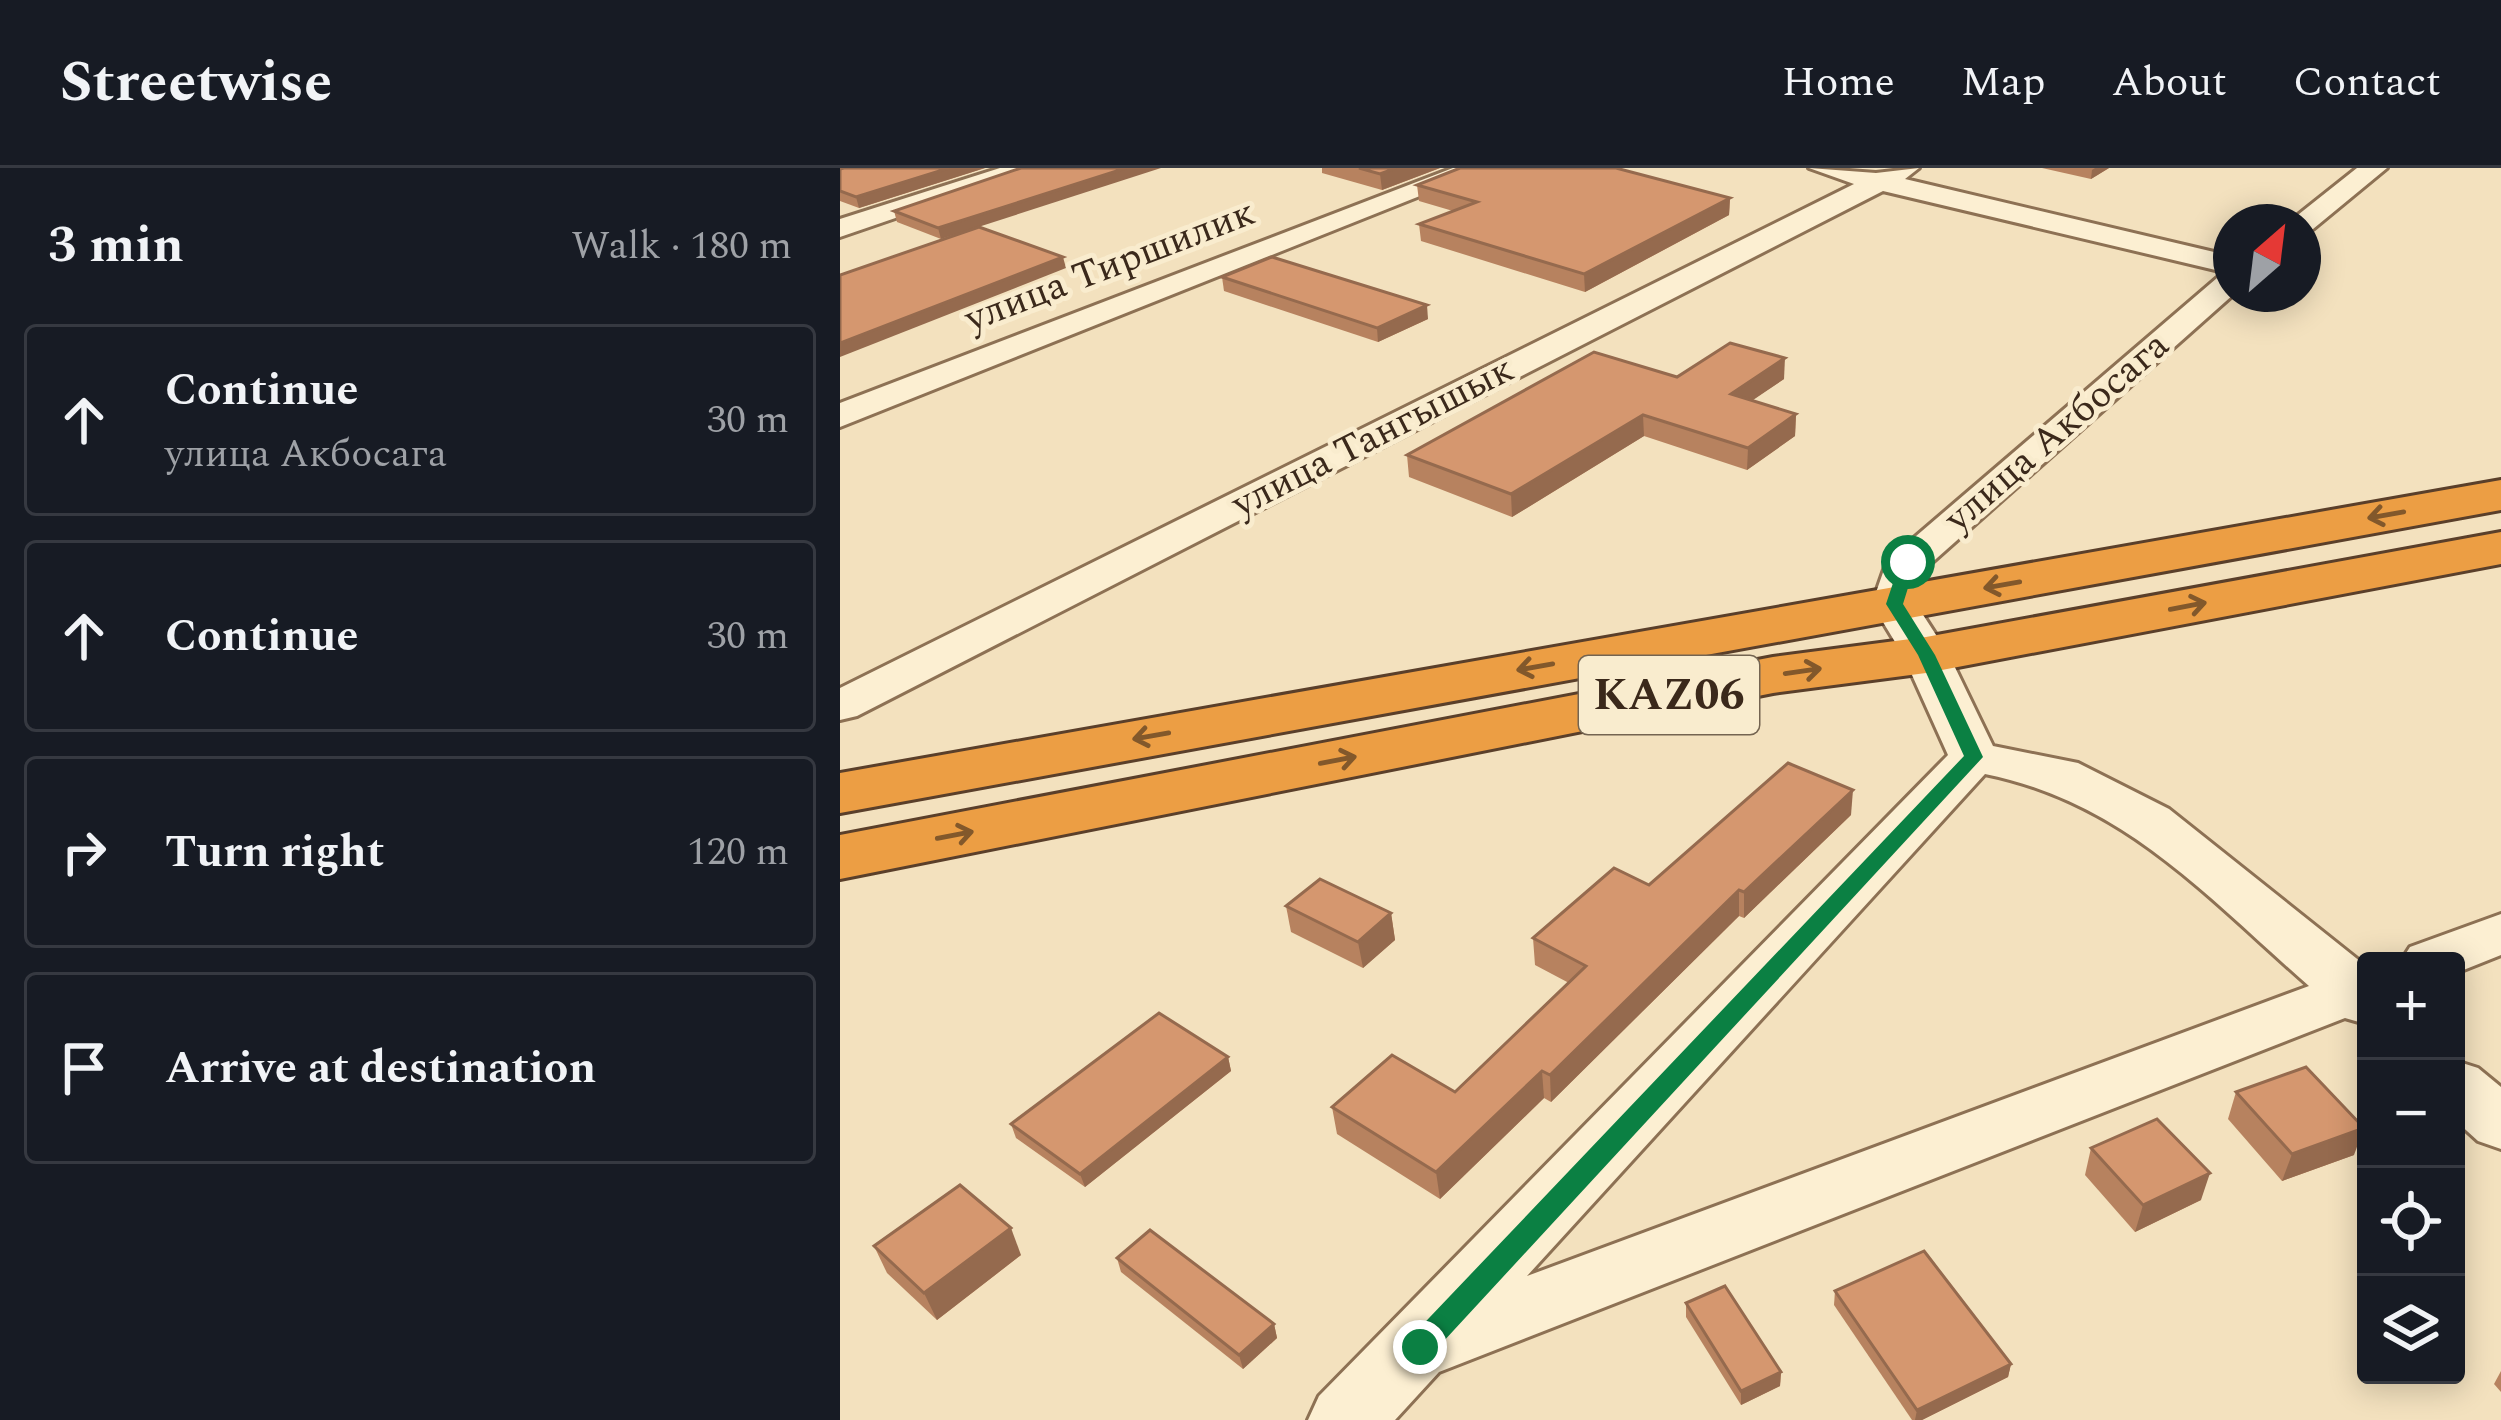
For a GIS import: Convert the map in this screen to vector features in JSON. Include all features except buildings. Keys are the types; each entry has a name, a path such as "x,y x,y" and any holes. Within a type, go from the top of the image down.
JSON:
{"highway":[{"name":"KАZ06","path":"840,857 1773,675 1910,630 2501,495"},
{"name":"KАZ06","path":"840,793 1910,630 2501,548"}],"street":[{"path":"840,228 1028,168"},
{"name":"улица Тиршилик","path":"840,416 1478,168"},
{"path":"1822,168 1893,174 2213,260"},
{"path":"2321,209 2374,168"},
{"name":"улица Тангышык","path":"840,706 1893,174"},
{"name":"улица Акбосага","path":"1910,630 1908,562 2213,296"},
{"path":"1910,630 1974,757"},
{"path":"1974,757 2060,774 2151,821 2357,990"},
{"path":"1346,1420 1974,757"},
{"path":"2452,952 2501,932"},
{"path":"1420,1347 2357,996"},
{"path":"2465,1092 2501,1124"}],"route":[{"path":"1420,1347 1974,757 1926,655 1894,604 1908,562"}]}
